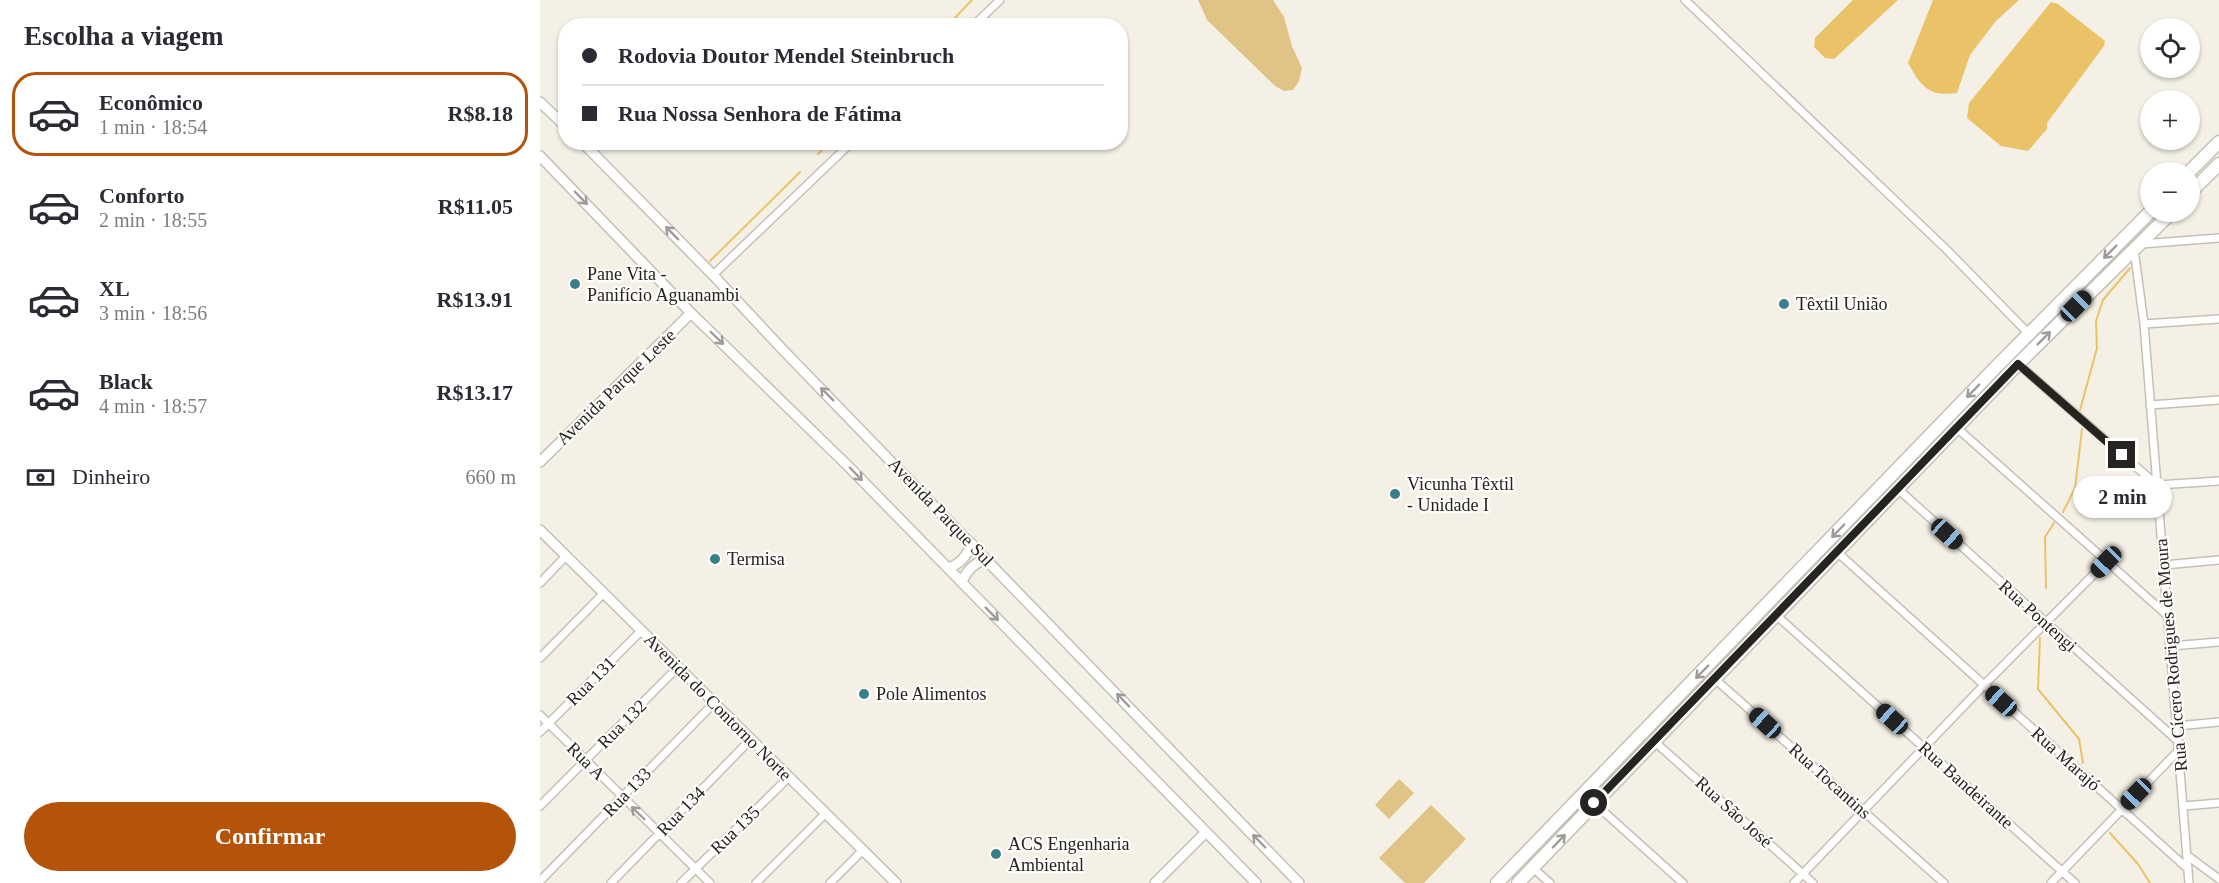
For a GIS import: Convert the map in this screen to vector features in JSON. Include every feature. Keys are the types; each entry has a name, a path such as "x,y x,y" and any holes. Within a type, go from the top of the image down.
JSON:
{"highway":[{"path":"2199,162 2219,142"},
{"path":"2200,183 2219,164"},
{"path":"1497,883 2140,222"},
{"path":"1518,883 2018,364 2162,222"}],"street":[{"path":"981,18 1000,0"},
{"path":"1685,0 1946,249 2029,334"},
{"path":"540,102 558,119"},
{"name":"Avenida Parque Sul","path":"590,150 1299,883"},
{"path":"713,275 844,150"},
{"name":"Avenida Parque Sul","path":"540,156 692,312 849,467 1256,883"},
{"path":"2137,247 2219,238"},
{"name":"Rua Cícero Rodrigues de Moura","path":"2137,247 2189,883"},
{"name":"Avenida Parque Leste","path":"540,462 692,312"},
{"path":"2144,324 2219,319"},
{"path":"2018,364 2157,486 2219,481"},
{"path":"2150,405 2219,400"},
{"path":"1957,428 2168,616"},
{"name":"Rua Pontengi","path":"1898,489 2179,746"},
{"name":"Avenida do Contorno Norte","path":"540,530 896,883"},
{"path":"948,568 957,566 966,556 972,544"},
{"name":"Rua Marajó","path":"1837,552 2188,869"},
{"path":"540,583 566,556"},
{"path":"962,583 964,576 975,564 985,558"},
{"path":"2164,565 2219,560"},
{"path":"1794,883 2106,562"},
{"path":"540,658 603,594"},
{"name":"Rua Bandeirante","path":"1777,616 2075,883"},
{"name":"Rua 131","path":"540,732 641,631"},
{"path":"2171,646 2219,642"},
{"name":"Rua 132","path":"540,806 678,667"},
{"name":"Rua Tocantins","path":"1715,679 1944,883"},
{"name":"Rua 133","path":"540,881 714,703"},
{"name":"Rua A","path":"540,714 710,883"},
{"path":"2177,726 2219,722"},
{"name":"Rua 134","path":"611,883 751,739"},
{"name":"Rua São José","path":"1655,742 1813,883"},
{"path":"2051,883 2179,746"},
{"name":"Rua 135","path":"681,883 789,777"},
{"path":"1594,803 1683,883"},
{"path":"2184,806 2219,803"},
{"path":"756,883 825,814"},
{"path":"1155,883 1206,832"},
{"path":"830,883 863,850"},
{"path":"2188,856 2219,879"},
{"path":"1533,868 1550,883"}],"shaded area":[{"path":"1198,0 1273,0 1284,17 1292,46 1302,68 1299,81 1293,90 1284,91 1275,86 1207,20"},
{"path":"1853,0 1898,0 1834,59 1825,58 1814,47 1815,38"},
{"path":"1933,0 2019,0 1995,22 1970,55 1957,93 1939,93 1926,88 1908,63"},
{"path":"2051,2 2058,4 2105,41 2104,46 2047,123 2047,129 2028,151 2001,146 1967,118 1969,103"},
{"path":"1399,779 1414,793 1389,819 1375,805"},
{"path":"1431,805 1466,839 1424,883 1405,883 1379,858"}],"waterway":[{"path":"955,18 972,0"},
{"path":"818,154 822,150"},
{"path":"710,261 800,172"},
{"path":"2080,410 2097,348 2096,321 2103,300 2130,268"},
{"path":"2063,512 2075,488 2082,429"},
{"path":"2046,588 2045,537 2054,523"},
{"path":"2040,638 2038,689 2079,739 2083,763"},
{"path":"2110,833 2138,864 2150,883"}],"place":[{"name":"Pane Vita - Panifício Aguanambi","path":"575,284"},
{"name":"Têxtil União","path":"1784,304"},
{"name":"Vicunha Têxtil - Unidade I","path":"1395,494"},
{"name":"Termisa","path":"715,559"},
{"name":"Pole Alimentos","path":"864,694"},
{"name":"ACS Engenharia Ambiental","path":"996,854"}],"route":[{"path":"1594,803 2018,364 2122,455"}]}
